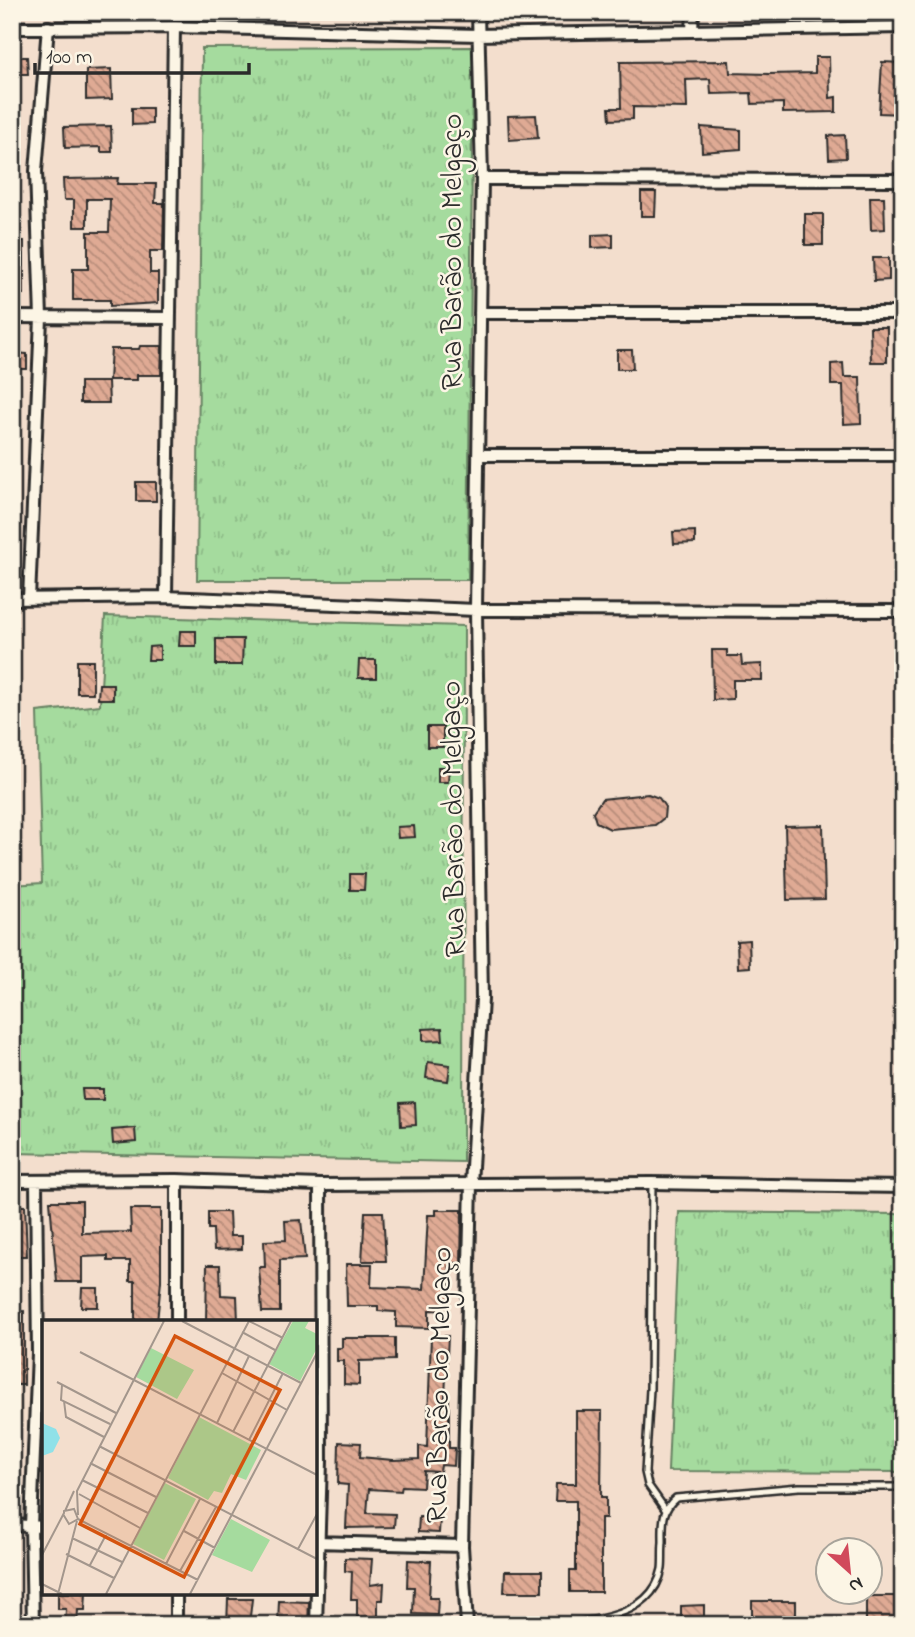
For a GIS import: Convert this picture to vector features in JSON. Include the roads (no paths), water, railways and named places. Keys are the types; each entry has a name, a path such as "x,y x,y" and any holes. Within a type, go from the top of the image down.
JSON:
{"street":[{"name":"Rua Barão do Melgaço","path":"467,1625 462,1546 471,1184 482,999 476,610 482,179 478,12"},
{"path":"692,30 693,12"},
{"path":"29,599 41,318 36,171 48,27"},
{"path":"166,597 174,27"},
{"path":"12,28 174,27 478,35 903,27"},
{"path":"482,179 903,180"},
{"path":"480,313 903,313"},
{"path":"12,317 169,318"},
{"path":"478,455 903,455"},
{"path":"12,598 166,597 476,610 903,611"},
{"path":"177,1180 177,1320"},
{"path":"12,1181 177,1180 320,1185 652,1183 903,1187"},
{"path":"33,1625 31,1526 38,1353 36,1182"},
{"path":"317,1526 321,1461 320,1185"},
{"path":"12,1525 42,1527"},
{"path":"317,1542 462,1546"},
{"path":"176,1595 176,1625"},
{"path":"316,1595 316,1625"}],"lane":[{"path":"500,1625 605,1620 633,1609 651,1593 662,1570 665,1509 648,1485 645,1472 650,1389 652,1183"},
{"path":"665,1509 676,1498 685,1495 799,1487 903,1487"}]}
